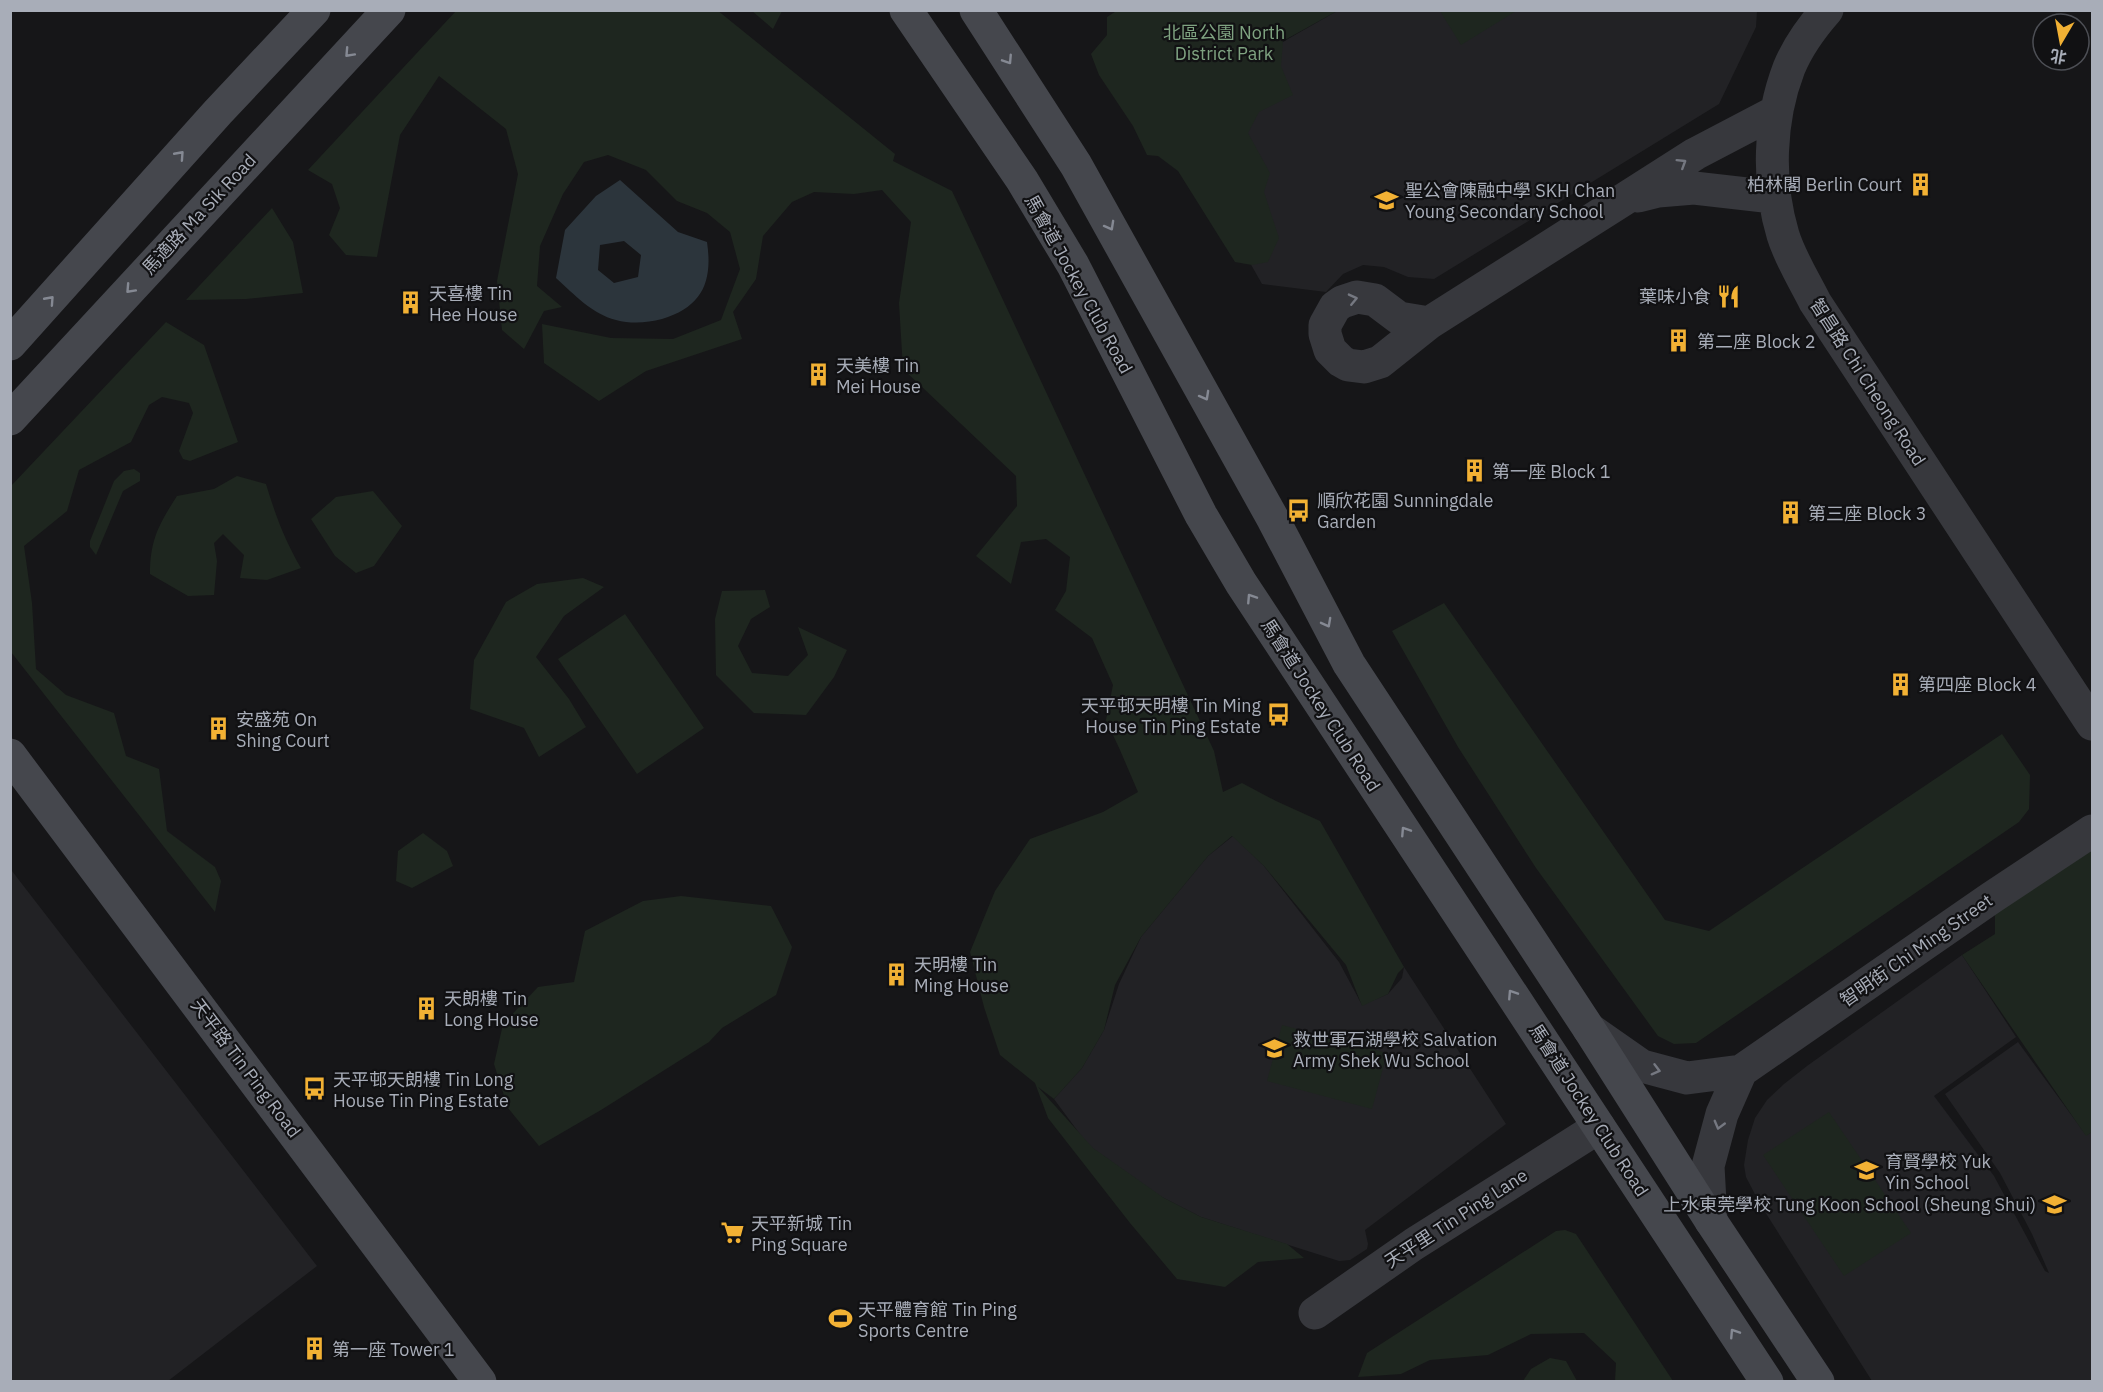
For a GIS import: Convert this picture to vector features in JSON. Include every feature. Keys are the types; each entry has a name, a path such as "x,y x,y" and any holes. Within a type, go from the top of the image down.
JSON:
{"main road":[{"path":"10,344 218,112 314,10"},
{"name":"馬適路 Ma Sik Road","path":"10,419 389,10"},
{"name":"馬會道 Jockey Club Road","path":"906,10 1051,225 1090,296 1201,515 1241,583 1767,1382"},
{"path":"976,10 1076,165 1267,508 1349,664 1818,1382"},
{"name":"天平路 Tin Ping Road","path":"13,760 480,1382"}],"street":[{"name":"智昌路 Chi Cheong Road","path":"1827,10 1811,28 1790,67 1777,111 1772,161 1773,197 1784,238 1815,302 2092,724"},
{"path":"1429,323 1695,154 1777,111"},
{"path":"1614,205 1636,196 1658,191 1694,188 1773,197"},
{"name":"智明街 Chi Ming Street","path":"1589,1029 1642,1066 1687,1078 1741,1071 2092,831"},
{"path":"1711,1221 1708,1166 1722,1114 1741,1071"},
{"name":"天平里 Tin Ping Lane","path":"1315,1313 1414,1244 1599,1127"}],"shaded area":[{"name":"聖公會陳融中學 SKH Chan Young Secondary School","path":"1337,11 1757,11 1756,27 1719,104 1434,279 1408,277 1384,267 1363,265 1343,274 1326,292 1262,284 1245,254 1202,88"},
{"path":"620,180 678,232 707,242 706,281 702,291 687,308 662,319 639,322 622,321 591,309 556,278 565,230 596,196","holes":["624,241 641,255 638,277 614,283 598,270 600,245"]},
{"name":"救世軍石湖學校 Salvation Army Shek Wu School","path":"1233,836 1264,866 1339,962 1362,1005 1388,994 1402,978 1404,967 1506,1124 1365,1230 1367,1249 1350,1260 1339,1261 1201,1217 1160,1196 1088,1145 1054,1099 1082,1068 1104,1030 1119,984 1141,937 1208,856"},
{"path":"12,871 317,1266 168,1381 11,1382"},
{"name":"育賢學校 Yuk Yin School","path":"1962,955 2016,1037 1934,1096 1994,1176 2045,1271 2049,1273 2032,1234 2000,1173 1945,1094 2018,1042 2086,1135 2092,1132 2092,1381 1872,1381 1760,1204 1746,1177 1744,1165 1748,1140 1755,1118 1767,1100 1807,1066"}],"green space":[{"path":"717,10 895,154 893,161 952,191 1214,751 1223,792 1242,783 1320,821 1404,967 1398,973 1388,994 1362,1006 1346,965 1264,866 1232,836 1208,856 1141,937 1115,985 1104,1030 1082,1068 1054,1099 1038,1087 1093,1148 1164,1198 1201,1217 1287,1244 1304,1258 1258,1262 1225,1287 1177,1279 1048,1118 1035,1083 1000,1055 984,1007 970,952 995,891 1030,839 1103,812 1138,792 1106,720 1113,685 1092,638 1055,610 1066,591 1070,557 1046,539 1021,542 1011,584 976,556 1017,506 1016,476 903,369 899,303 911,222 882,190 854,194 814,192 792,202 763,236 756,279 733,312 742,339 646,371 599,401 544,363 542,324 611,338 673,339 721,320 740,269 730,232 707,213 677,201 646,170 608,155 584,162 563,194 540,246 537,286 562,307 544,311 524,349 502,330 497,281 518,174 506,129 439,76 400,135 377,257 346,255 329,235 340,208 332,184 308,170 456,11"},
{"name":"北區公園 North District Park","path":"1118,10 1337,11 1283,41 1281,66 1293,95 1259,112 1248,133 1270,173 1264,192 1279,238 1268,262 1252,265 1235,262 1178,171 1158,156 1147,155 1133,126 1099,75 1091,54 1107,35 1107,17"},
{"path":"752,11 782,11 773,29"},
{"path":"1440,11 1516,11 1461,45"},
{"path":"272,208 293,242 303,293 246,299 186,300"},
{"path":"166,322 204,345 238,442 190,461 183,459 179,451 193,413 189,403 162,397 149,405 131,442 79,470 67,511 24,546 32,603 36,669 66,695 114,713 126,756 159,769 167,831 215,867 221,881 215,912 11,652 11,486"},
{"path":"134,469 140,473 140,481 123,491 96,555 90,547 90,541 114,481 124,471"},
{"path":"237,476 266,484 281,527 301,568 267,580 240,578 244,555 223,534 214,543 217,561 214,595 188,596 150,574 150,562 157,533 177,496 214,489"},
{"path":"373,491 402,526 374,566 356,573 335,556 311,519 336,497"},
{"path":"583,578 604,587 564,616 536,657 569,699 586,727 539,757 524,728 470,709 474,660 506,602 537,584"},
{"path":"765,590 770,607 751,619 738,646 752,673 788,676 808,655 798,627 847,650 834,677 806,715 754,713 716,675 715,619 722,591"},
{"path":"1444,603 1665,920 1709,931 2002,734 2030,775 2029,809 2019,822 1696,1043 1674,1044 1658,1036 1536,868 1458,747 1392,631"},
{"path":"625,614 704,728 637,774 558,659"},
{"path":"2092,830 2092,1132 2086,1136 1962,955 1995,934 1995,909"},
{"path":"423,833 447,851 453,866 412,888 396,881 398,851"},
{"path":"681,896 771,906 792,947 776,995 722,1028 709,1042 539,1146 508,1108 494,1064 503,1024 538,987 574,982 585,931 643,901"},
{"path":"1282,1025 1387,1053 1372,1109 1267,1081"},
{"path":"1829,1112 1911,1233 1844,1276 1763,1155"},
{"path":"1565,1230 1576,1234 1673,1381 1615,1381 1616,1363 1584,1333 1531,1334 1488,1355 1430,1360 1401,1374 1358,1377 1367,1353 1556,1231"},
{"path":"1550,1358 1566,1361 1577,1381 1523,1381 1531,1369"}],"place":[{"name":"柏林閣 Berlin Court","path":"1920,184"},
{"name":"聖公會陳融中學 SKH Chan Young Secondary School","path":"1387,200"},
{"name":"葉味小食","path":"1729,296"},
{"name":"天喜樓 Tin Hee House","path":"411,303"},
{"name":"第二座 Block 2","path":"1679,341"},
{"name":"天美樓 Tin Mei House","path":"818,375"},
{"name":"第一座 Block 1","path":"1474,471"},
{"name":"順欣花園 Sunningdale Garden","path":"1299,510"},
{"name":"第三座 Block 3","path":"1790,513"},
{"name":"第四座 Block 4","path":"1900,684"},
{"name":"天平邨天明樓 Tin Ming House Tin Ping Estate","path":"1279,715"},
{"name":"安盛苑 On Shing Court","path":"218,729"},
{"name":"天明樓 Tin Ming House","path":"896,974"},
{"name":"天朗樓 Tin Long House","path":"426,1008"},
{"name":"救世軍石湖學校 Salvation Army Shek Wu School","path":"1275,1049"},
{"name":"天平邨天朗樓 Tin Long House Tin Ping Estate","path":"315,1089"},
{"name":"育賢學校 Yuk Yin School","path":"1867,1171"},
{"name":"上水東莞學校 Tung Koon School (Sheung Shui)","path":"2054,1204"},
{"name":"天平新城 Tin Ping Square","path":"733,1233"},
{"name":"天平體育館 Tin Ping Sports Centre","path":"840,1319"},
{"name":"第一座 Tower 1","path":"314,1349"}]}
